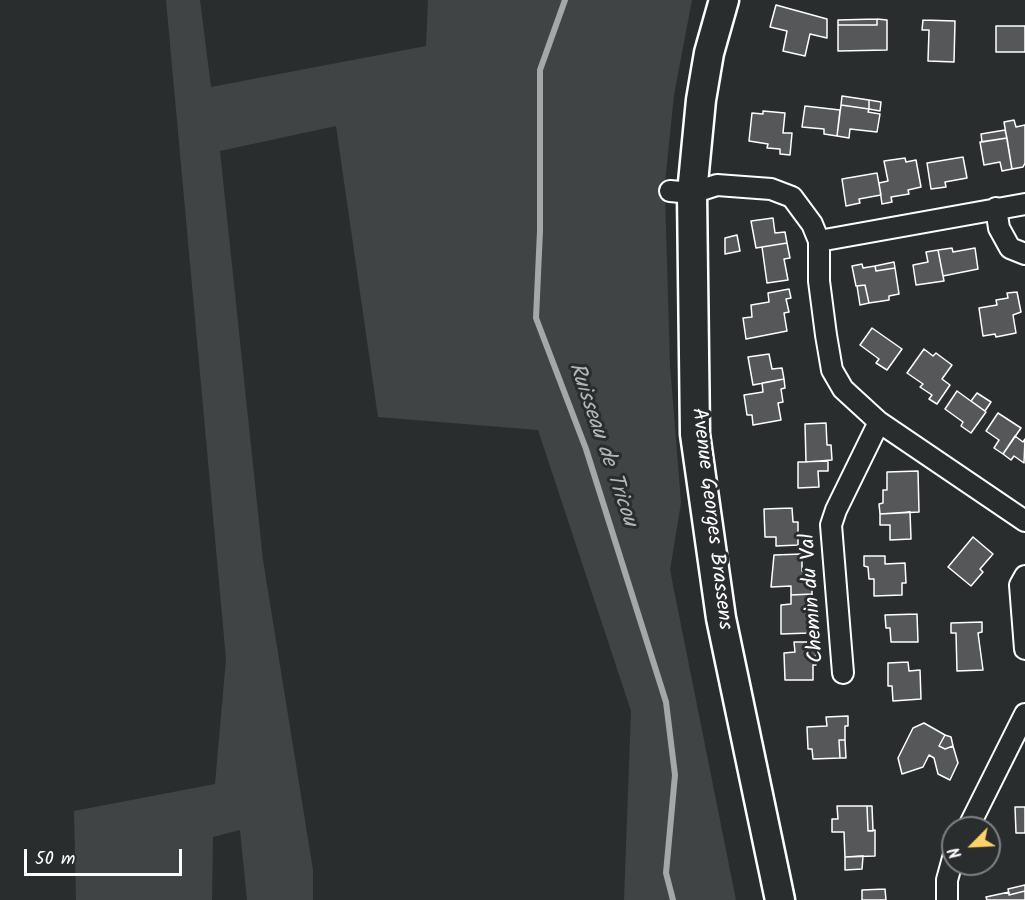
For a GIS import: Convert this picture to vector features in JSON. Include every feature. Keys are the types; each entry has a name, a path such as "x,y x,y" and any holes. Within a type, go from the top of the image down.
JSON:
{"street":[{"name":"Avenue Georges Brassens","path":"724,0 708,61 681,192 695,434 721,618 780,900"},
{"path":"681,192 717,185 771,189 792,197 812,224 819,241 819,281 832,370 843,389 879,422 1025,521"},
{"path":"819,241 1025,204"},
{"path":"996,208 999,228 1010,248 1025,254"},
{"name":"Chemin du Val","path":"843,673 831,525 836,510 879,422"},
{"path":"1025,576 1020,585 1025,649"},
{"path":"974,816 1025,714"},
{"path":"947,900 948,876"}],"shaded area":[{"path":"166,0 200,0 211,87 426,46 428,0 692,0 674,95 665,183 662,184 661,193 665,195 670,365 681,503 670,570 736,900 624,900 631,711 538,430 378,417 336,126 220,151 263,560 313,870 313,900 247,900 240,830 213,837 212,900 76,900 74,811 215,784 226,659"}],"building":[{"path":"776,5 827,19 827,38 810,34 805,56 783,51 787,31 770,27"},
{"path":"877,19 877,25 838,25 838,20"},
{"path":"877,19 887,20 887,50 838,51 838,25 877,25"},
{"path":"923,20 955,21 954,62 928,61 929,30 922,30"},
{"path":"996,26 1025,26 1025,52 996,52"},
{"path":"842,96 869,100 869,109 841,105"},
{"path":"869,100 881,102 880,111 869,109"},
{"path":"841,105 869,109 868,112 880,114 877,132 850,129 849,138 837,136"},
{"path":"805,106 840,110 837,136 824,134 824,129 802,127"},
{"path":"763,111 785,113 783,133 792,133 790,155 780,154 780,149 767,148 768,144 749,141 752,113 763,114"},
{"path":"1014,120 1016,127 1025,125 1025,163 1023,167 1012,169 1004,122"},
{"path":"1005,130 1007,138 982,142 981,134"},
{"path":"1007,138 1012,169 1002,171 1000,162 984,165 980,142"},
{"path":"963,157 967,178 945,182 946,187 931,189 927,163"},
{"path":"905,158 906,162 916,160 921,187 908,190 909,194 891,197 892,202 882,204 879,183 888,181 884,161"},
{"path":"877,173 881,195 859,199 860,203 846,206 842,179"},
{"path":"773,218 775,233 785,232 787,243 756,248 751,221"},
{"path":"737,235 740,251 725,254 725,238"},
{"path":"787,243 790,258 784,259 788,280 767,283 762,247"},
{"path":"952,248 953,252 975,248 978,269 943,276 938,250"},
{"path":"938,250 944,281 916,285 913,265 928,262 926,252"},
{"path":"894,262 895,268 876,271 875,266"},
{"path":"862,264 863,268 875,266 876,271 895,268 899,294 889,296 889,300 869,303 865,285 856,286 852,266"},
{"path":"865,285 869,303 860,305 857,286"},
{"path":"789,289 791,298 786,299 789,312 784,313 787,331 746,339 743,318 752,317 751,305 769,302 768,293"},
{"path":"1017,292 1021,312 1013,315 1016,333 996,337 995,334 983,336 979,308 997,305 996,300 1008,298 1007,293"},
{"path":"872,328 902,349 887,370 876,363 879,359 860,345"},
{"path":"924,349 933,356 936,353 952,365 942,379 950,385 937,404 929,399 932,395 920,387 923,384 907,373"},
{"path":"769,354 772,369 782,368 784,379 753,385 748,357"},
{"path":"784,379 785,388 781,389 783,402 778,403 781,420 753,425 752,415 747,415 744,395 763,392 762,383"},
{"path":"957,391 986,412 971,433 961,426 963,422 945,409"},
{"path":"977,393 991,402 985,411 971,401"},
{"path":"998,413 1021,428 1003,454 994,448 999,440 986,431"},
{"path":"826,423 827,445 831,445 832,460 806,462 805,424"},
{"path":"1015,436 1023,442 1025,439 1024,463 1014,456 1011,460 1003,454"},
{"path":"828,461 828,471 818,471 819,487 798,488 798,462"},
{"path":"918,471 919,512 880,514 879,504 883,503 883,490 887,490 887,472"},
{"path":"792,508 793,522 798,522 798,545 776,546 776,537 765,537 764,509"},
{"path":"910,512 911,539 890,540 890,525 880,525 880,514"},
{"path":"973,537 993,554 980,569 983,572 971,586 948,567"},
{"path":"802,554 802,571 807,571 808,585 812,585 812,594 791,595 791,586 771,587 774,555"},
{"path":"864,556 885,556 885,564 905,563 906,583 902,583 902,595 874,596 874,579 869,579 868,567 864,566"},
{"path":"812,594 813,618 809,618 809,633 781,634 781,605 791,604 791,595"},
{"path":"917,614 918,642 891,642 890,628 886,628 885,615"},
{"path":"982,622 982,632 978,633 983,670 957,671 956,633 951,633 951,623"},
{"path":"794,642 815,642 816,665 813,665 813,680 785,680 784,653 795,652"},
{"path":"908,662 909,671 920,670 921,699 893,701 892,686 888,686 888,663"},
{"path":"848,716 845,740 839,740 840,758 813,759 812,749 808,749 807,727 827,726 826,717"},
{"path":"924,723 945,735 939,746 945,749 953,746 958,763 950,780 938,774 934,758 929,755 923,767 902,774 898,758 913,728"},
{"path":"945,735 951,737 953,746 945,749 939,746"},
{"path":"839,740 845,740 846,758 840,758"},
{"path":"837,806 867,806 868,831 875,830 875,856 845,857 844,832 832,832 832,819 838,819"},
{"path":"867,806 872,806 873,831 868,831"},
{"path":"1015,807 1025,807 1025,833 1016,833"},
{"path":"863,856 862,869 845,870 845,857"},
{"path":"1025,885 1025,891 1009,895 1008,889"},
{"path":"885,889 886,900 862,900 862,890"},
{"path":"1025,891 1025,900 987,900 986,897 1009,892 1009,895"}],"waterway":[{"name":"Ruisseau de Tricou","path":"565,0 540,70 540,231 536,318 586,449 666,702 675,775 666,873 673,900"}]}
